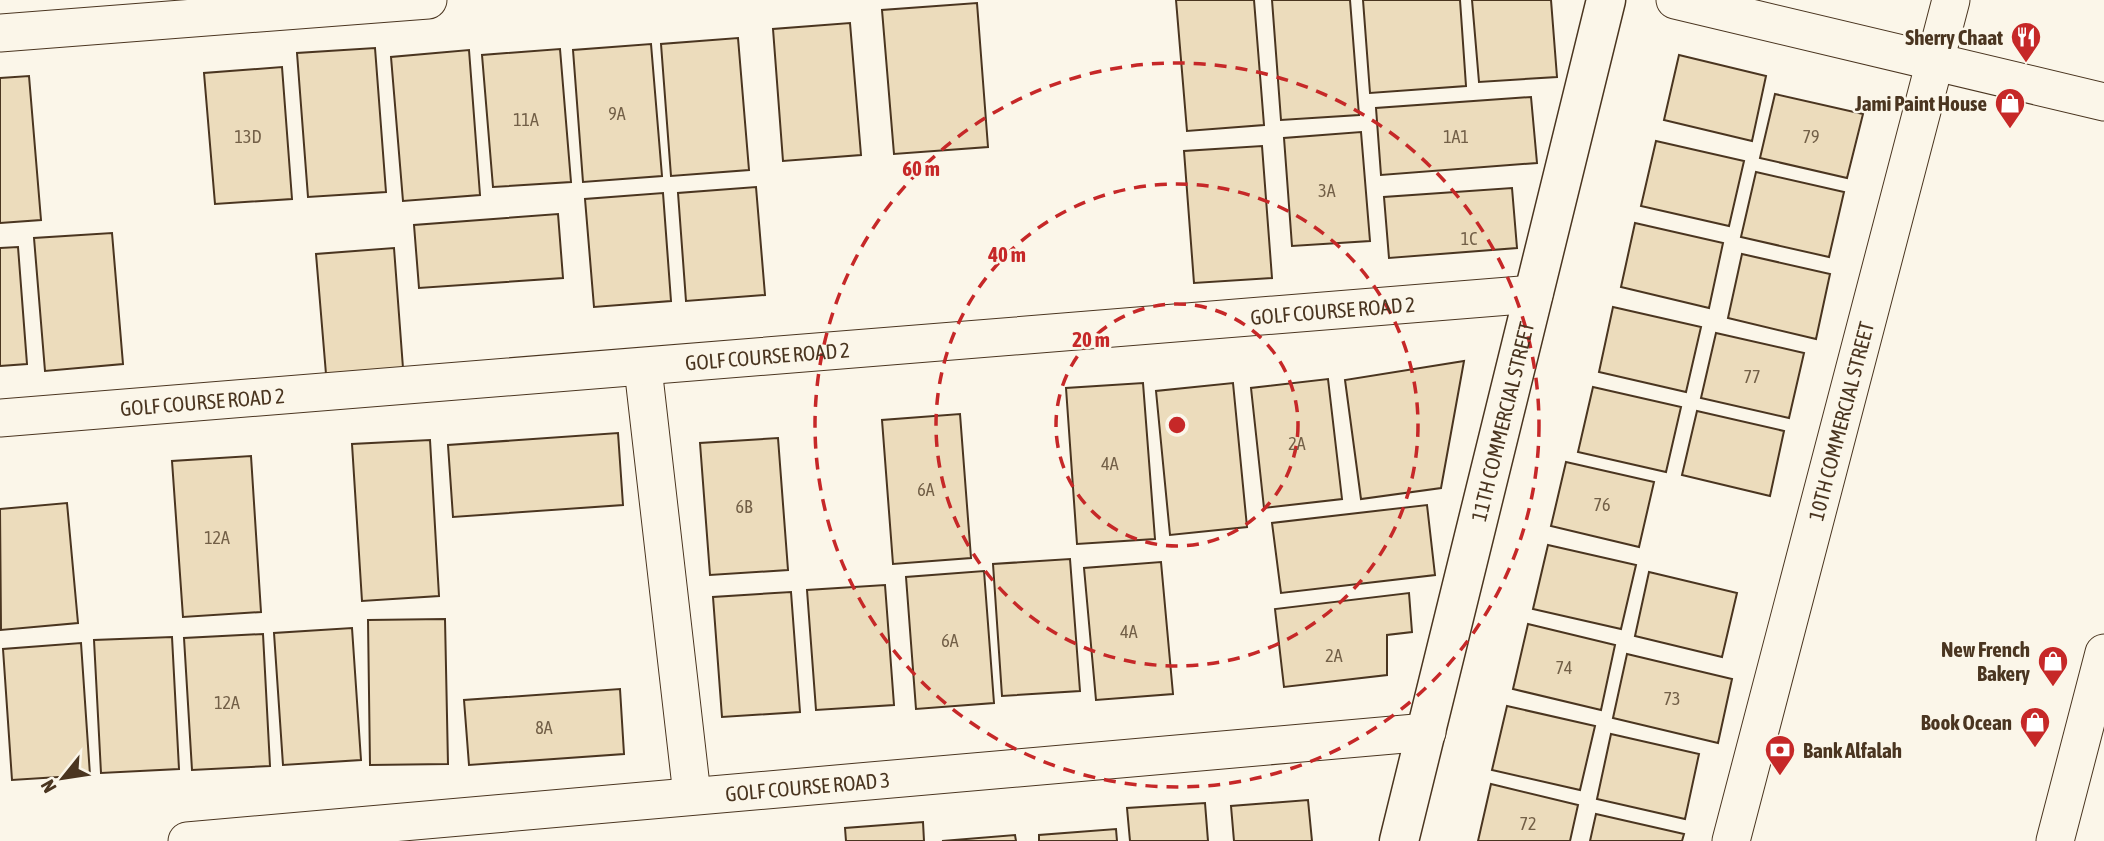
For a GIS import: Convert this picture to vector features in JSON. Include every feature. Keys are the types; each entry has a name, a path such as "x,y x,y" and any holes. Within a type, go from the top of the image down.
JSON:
{"street":[{"path":"0,33 428,0"},
{"name":"11TH COMMERCIAL STREET","path":"1399,841 1606,0"},
{"path":"1675,0 2104,102"},
{"name":"10TH COMMERCIAL STREET","path":"1731,841 1951,0"},
{"name":"GOLF COURSE ROAD 2","path":"0,418 1534,294"},
{"path":"643,368 692,795"},
{"path":"2055,841 2104,653"},
{"name":"GOLF COURSE ROAD 3","path":"187,841 1427,732"}],"building":[{"path":"1176,0 1254,0 1264,125 1187,131"},
{"path":"1272,0 1350,0 1359,115 1281,120"},
{"path":"1363,0 1460,0 1466,86 1370,93"},
{"path":"1472,0 1551,0 1557,77 1479,82"},
{"path":"977,3 988,147 894,154 882,10"},
{"path":"850,23 861,155 783,161 773,29"},
{"path":"738,38 749,170 671,176 661,44"},
{"path":"651,44 662,176 583,182 573,50"},
{"path":"375,48 386,192 308,197 297,53"},
{"path":"560,49 571,182 493,187 482,55"},
{"path":"469,50 480,195 403,201 391,57"},
{"path":"1679,55 1766,76 1752,141 1664,120"},
{"path":"282,67 292,199 215,204 204,73"},
{"path":"29,76 41,220 0,223 0,78"},
{"path":"1775,94 1863,114 1847,178 1760,158"},
{"path":"1531,97 1537,163 1381,175 1376,108"},
{"path":"1361,132 1370,241 1292,246 1284,138"},
{"path":"1656,141 1744,161 1729,226 1641,206"},
{"path":"1262,146 1272,278 1194,283 1184,151"},
{"path":"1756,172 1844,192 1829,257 1741,237"},
{"path":"756,187 765,295 686,301 678,193"},
{"path":"1512,188 1517,248 1389,258 1384,197"},
{"path":"663,193 671,301 594,307 585,199"},
{"path":"558,214 563,278 419,288 414,225"},
{"path":"1635,223 1723,243 1709,308 1621,287"},
{"path":"112,233 123,364 45,371 34,238"},
{"path":"18,247 27,364 0,366 0,248"},
{"path":"394,248 403,368 326,374 316,254"},
{"path":"1742,254 1830,274 1816,339 1728,318"},
{"path":"1613,307 1701,327 1686,392 1599,372"},
{"path":"1716,333 1804,353 1789,418 1701,398"},
{"path":"1464,361 1441,488 1361,499 1345,380"},
{"path":"1328,379 1342,499 1264,508 1251,388"},
{"path":"1143,383 1155,539 1077,544 1066,388"},
{"path":"1233,383 1247,527 1170,535 1156,391"},
{"path":"1593,387 1681,407 1666,472 1578,452"},
{"path":"1697,411 1784,431 1770,496 1682,475"},
{"path":"960,414 971,558 893,564 882,420"},
{"path":"618,433 623,505 453,517 448,445"},
{"path":"778,438 788,570 710,575 700,443"},
{"path":"430,440 439,596 362,601 352,444"},
{"path":"251,456 261,612 183,617 172,461"},
{"path":"1566,462 1654,482 1639,547 1551,526"},
{"path":"67,503 78,623 1,630 0,509"},
{"path":"1427,505 1435,575 1281,593 1272,523"},
{"path":"1548,545 1636,565 1621,629 1533,609"},
{"path":"1070,559 1080,691 1002,696 993,564"},
{"path":"1161,562 1173,694 1096,700 1084,568"},
{"path":"984,571 994,703 916,709 906,577"},
{"path":"1649,572 1737,593 1722,657 1635,636"},
{"path":"885,585 894,705 816,710 807,590"},
{"path":"791,592 800,712 722,717 713,597"},
{"path":"1409,593 1412,632 1387,635 1387,675 1284,687 1275,609"},
{"path":"445,619 448,764 370,765 368,620"},
{"path":"1528,624 1615,645 1601,710 1513,689"},
{"path":"352,628 361,760 283,765 274,633"},
{"path":"263,634 270,766 192,770 184,638"},
{"path":"172,637 179,769 101,773 94,640"},
{"path":"81,643 90,775 12,780 3,649"},
{"path":"1627,654 1732,679 1718,743 1613,718"},
{"path":"620,689 624,754 469,765 464,700"},
{"path":"1507,706 1595,726 1580,790 1492,770"},
{"path":"1611,734 1699,754 1685,819 1597,799"},
{"path":"1491,784 1578,805 1570,841 1478,841"},
{"path":"1308,800 1312,841 1234,841 1231,806"},
{"path":"1205,803 1208,841 1130,841 1127,808"},
{"path":"1596,814 1684,834 1682,841 1590,841"},
{"path":"923,822 924,841 846,841 845,828"},
{"path":"1116,829 1117,841 1039,841 1039,835"},
{"path":"1015,835 1016,841 942,841"}],"place":[{"name":"Sherry Chaat","path":"2026,64"},
{"name":"Jami Paint House","path":"2010,130"},
{"name":"New French Bakery","path":"2053,688"},
{"name":"Book Ocean","path":"2035,749"},
{"name":"Bank Alfalah","path":"1780,777"}]}
